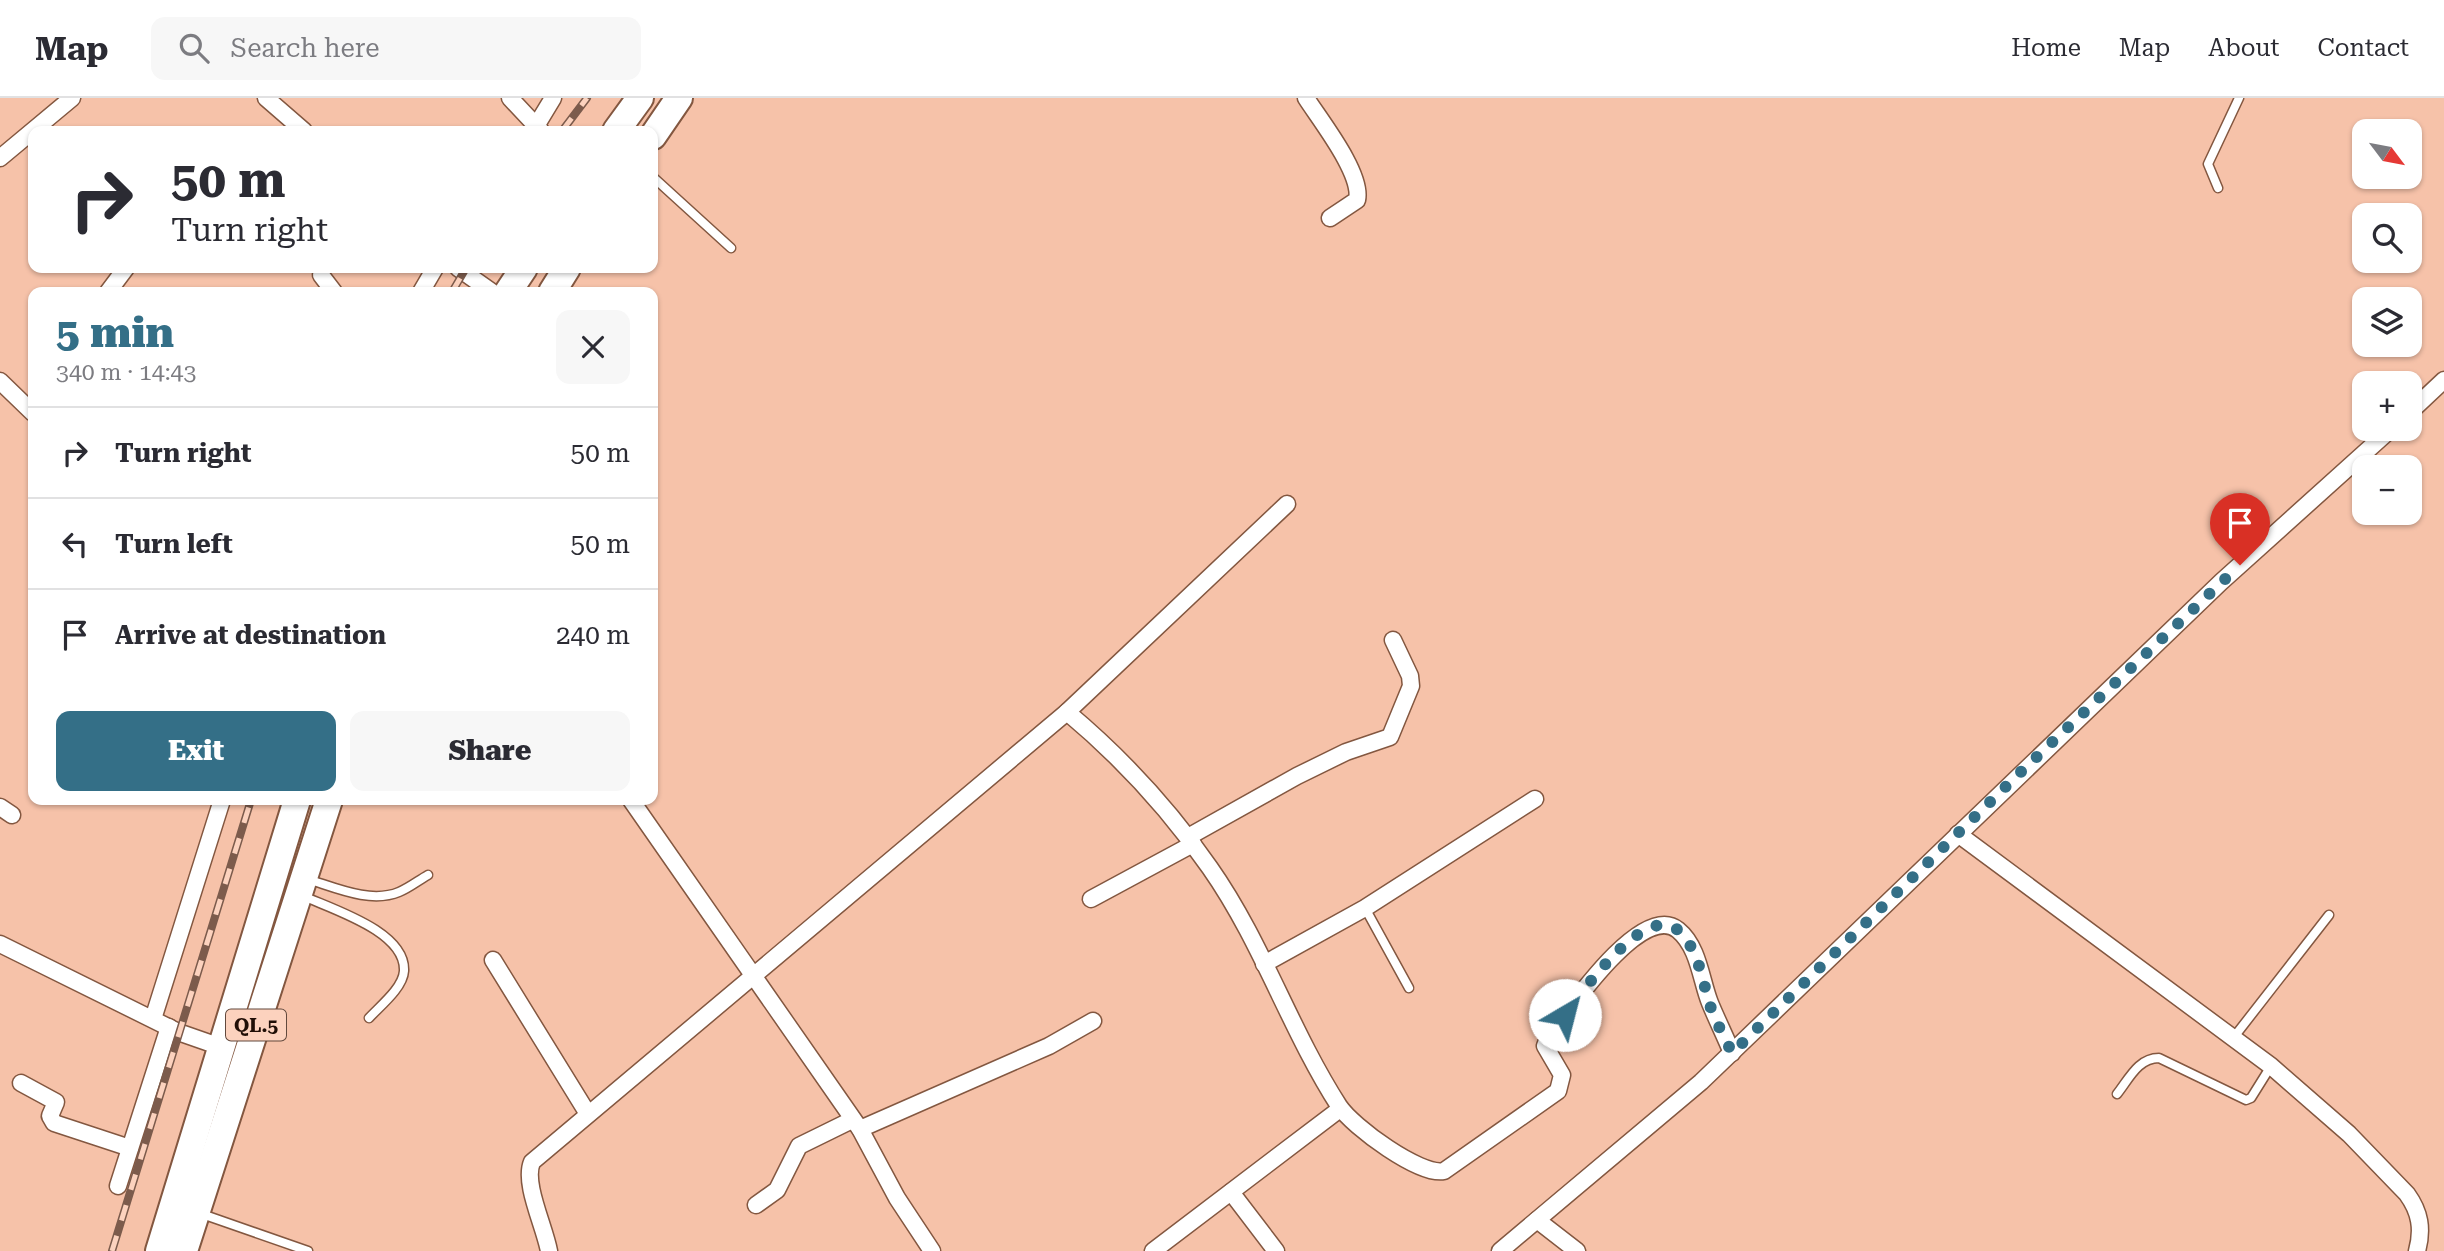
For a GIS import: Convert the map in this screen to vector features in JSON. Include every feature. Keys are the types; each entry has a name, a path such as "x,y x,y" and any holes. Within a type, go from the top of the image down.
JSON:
{"highway":[{"path":"620,126 640,98"},
{"path":"658,129 679,98"},
{"name":"QL.5","path":"159,1251 295,805"},
{"name":"QL.5","path":"184,1251 327,805"}],"street":[{"path":"266,98 297,126"},
{"path":"510,98 534,126"},
{"path":"539,126 554,98"},
{"path":"1306,98 1352,171 1357,186 1357,200 1330,218"},
{"path":"38,126 70,99"},
{"path":"0,158 28,134"},
{"path":"465,273 485,287"},
{"path":"321,275 330,287"},
{"path":"2422,401 2444,380"},
{"path":"0,381 28,406"},
{"path":"1500,1251 1732,1053 2221,582 2378,441"},
{"path":"549,1251 544,1223 529,1185 528,1170 532,1162 1067,712 1287,504"},
{"path":"1091,899 1309,770 1346,752 1390,737 1410,686 1410,676 1393,640"},
{"path":"1067,712 1106,745 1147,786 1230,899 1340,1109 1386,1147 1407,1160 1435,1173 1444,1171 1558,1091 1562,1075 1545,1046 1549,1036 1596,974 1639,934 1655,924 1668,925 1679,930 1690,947 1704,979 1708,1000 1732,1053"},
{"path":"1264,964 1365,908 1535,799"},
{"path":"153,1019 220,805"},
{"path":"634,805 856,1125 897,1198 932,1251"},
{"path":"1958,834 2234,1037 2330,1116 2407,1194 2418,1210 2420,1225 2417,1251"},
{"path":"0,944 169,1027 221,1047"},
{"path":"492,960 588,1114"},
{"path":"756,1205 777,1191 799,1146 1049,1046 1093,1021"},
{"path":"118,1186 169,1027"},
{"path":"21,1083 56,1102 50,1116 54,1123 130,1148"},
{"path":"1153,1251 1340,1109"},
{"path":"1231,1192 1276,1251"},
{"path":"1537,1220 1577,1251"}],"lane":[{"path":"2218,188 2208,164 2239,98"},
{"path":"658,182 731,248"},
{"path":"301,886 379,895 398,893 428,875"},
{"path":"301,886 390,938 400,951 404,972 396,989 369,1018"},
{"path":"1365,908 1409,988"},
{"path":"2234,1037 2329,915"},
{"path":"2116,1094 2142,1062 2149,1058 2159,1058 2246,1100 2251,1098 2271,1066"},
{"path":"196,1212 309,1251"}],"railway":[{"path":"566,126 587,98"},
{"path":"455,287 463,273"},
{"path":"112,1251 249,805"}],"route":[{"path":"1565,1015 1596,974 1639,934 1655,924 1668,925 1679,930 1690,947 1704,979 1708,1000 1732,1053 2027,766 2240,565"}]}
